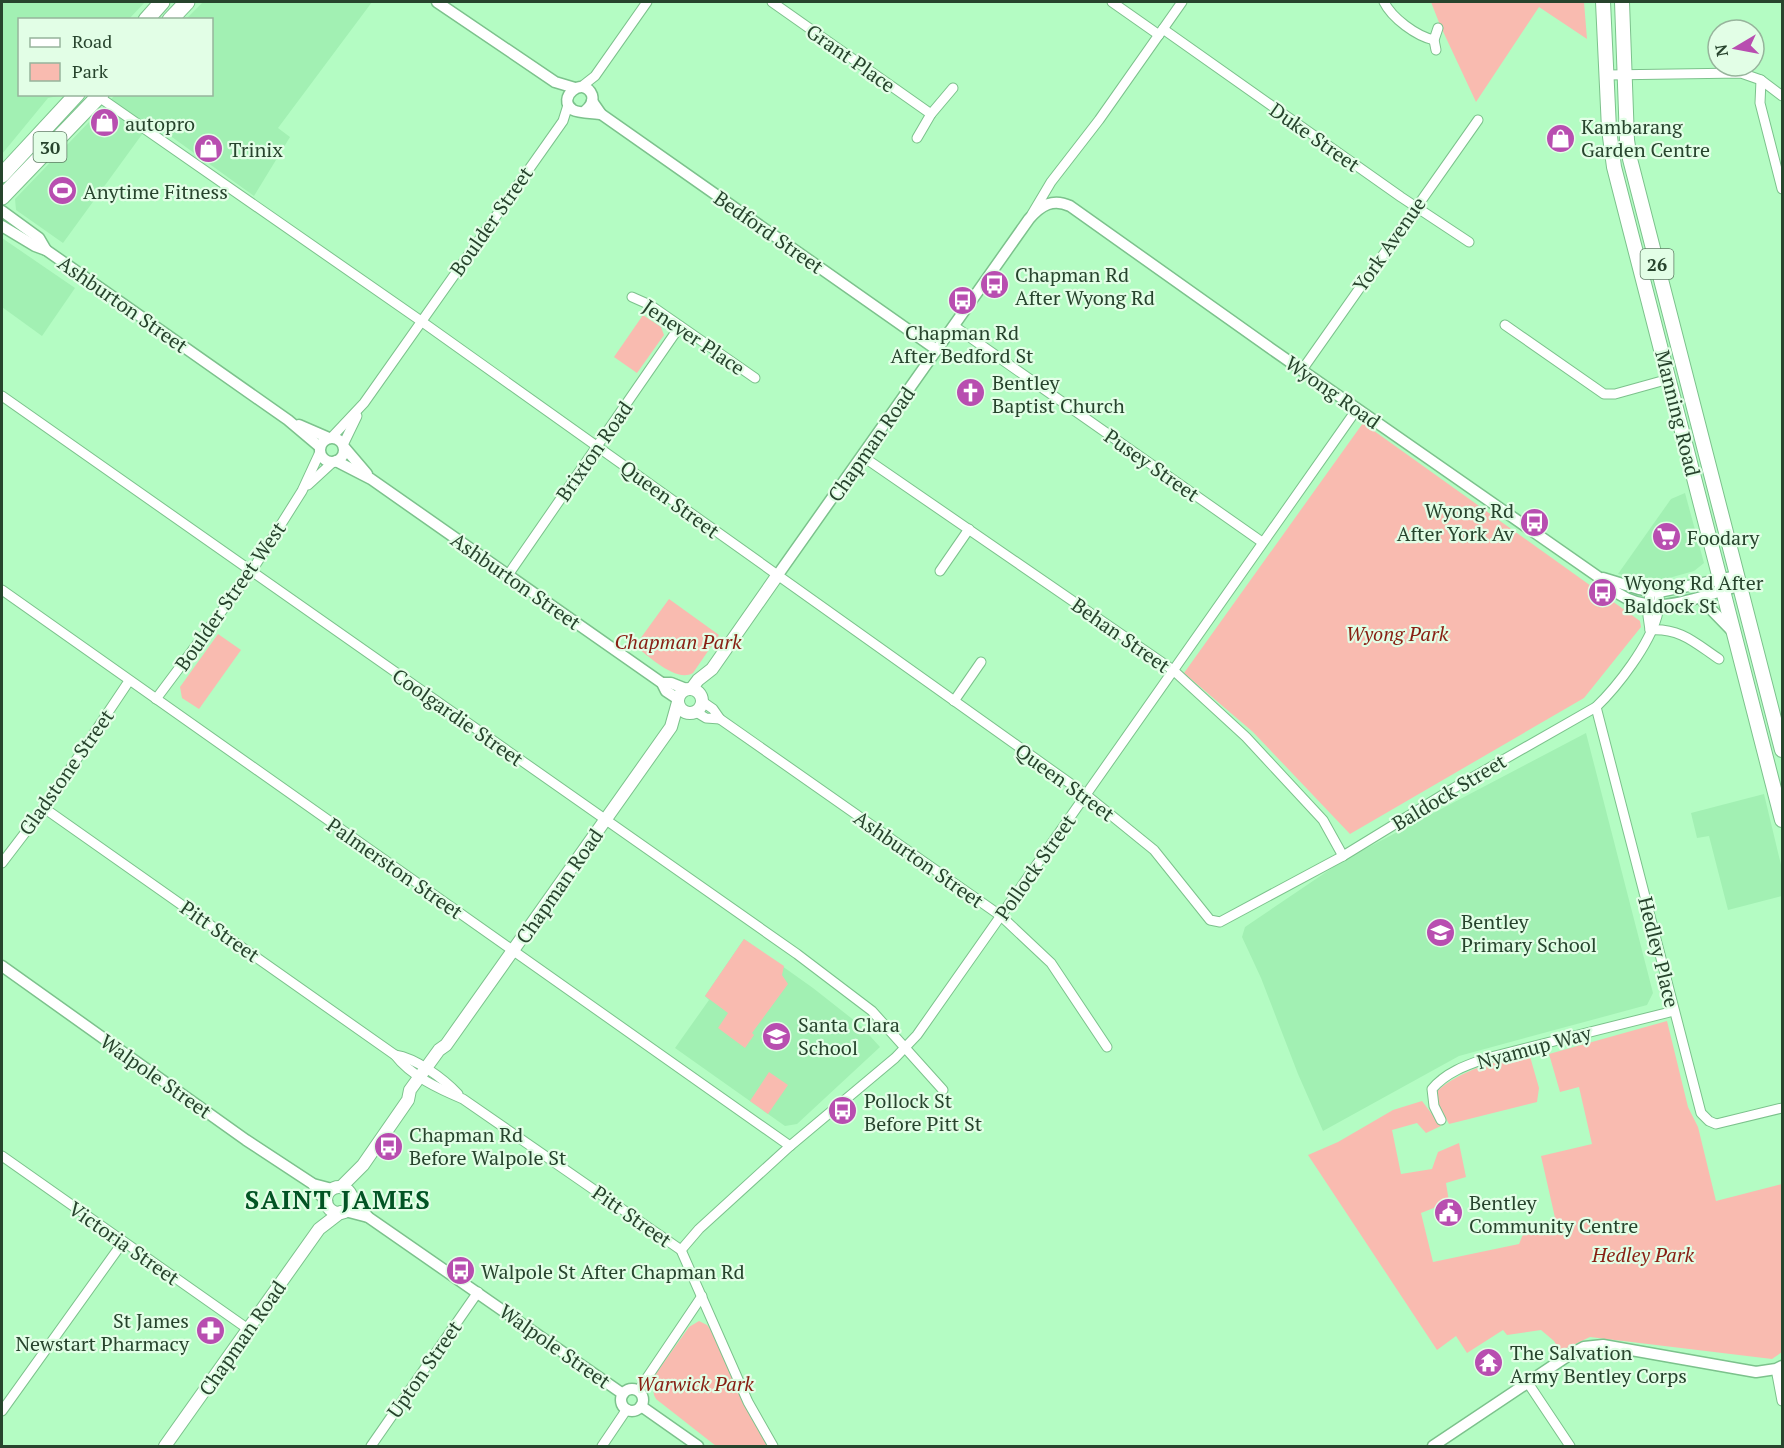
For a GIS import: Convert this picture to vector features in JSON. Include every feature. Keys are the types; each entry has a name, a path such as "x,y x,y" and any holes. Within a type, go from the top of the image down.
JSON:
{"highway":[{"path":"148,18 162,2"},
{"path":"172,18 187,2"},
{"name":"30","path":"2,175 75,96"},
{"name":"30","path":"2,197 100,96"}],"main road":[{"name":"Manning Road","path":"1603,2 1609,129 1614,167 1782,820"},
{"name":"Manning Road","path":"1622,2 1627,140 1630,159 1782,750"},
{"name":"Chapman Road","path":"344,1192 408,1100 416,1095 426,1075 446,1051 446,1045 671,727 680,723 698,680 712,669 777,576"},
{"path":"344,1192 351,1205 343,1212 333,1211 327,1204 328,1195 344,1192"},
{"name":"Chapman Road","path":"165,1446 319,1229 327,1204"},
{"name":"Chapman Road","path":"319,1229 343,1212"}],"street":[{"path":"437,2 555,82 572,110 582,111 590,107 595,76"},
{"path":"568,101 569,92 595,76 647,2"},
{"name":"Grant Place","path":"772,2 931,114"},
{"name":"Duke Street","path":"1112,2 1160,32 1469,242"},
{"name":"Chapman Road","path":"777,576 1029,219 1060,170 1100,120 1182,2"},
{"path":"1384,2 1391,12 1419,35 1434,40"},
{"path":"1436,50 1434,40 1438,28"},
{"path":"1607,75 1741,73 1761,80 1782,96"},
{"path":"1761,80 1760,103 1782,189"},
{"path":"555,82 588,90 592,98"},
{"path":"917,138 931,114 953,88"},
{"name":"Queen Street","path":"100,96 1085,794 1154,850 1210,920 1220,922"},
{"name":"Bedford Street","path":"592,98 601,114 937,350"},
{"name":"Boulder Street","path":"420,321 563,121 568,101"},
{"name":"Bedford Street","path":"582,111 601,114"},
{"name":"Boulder Street","path":"563,121 582,111"},
{"name":"York Avenue","path":"1302,370 1478,120"},
{"name":"Chapman Road","path":"1029,219 1044,205 1058,202 1070,206"},
{"name":"Wyong Road","path":"1070,206 1597,576 1619,594 1636,602 1654,604 1700,598 1722,585"},
{"name":"Ashburton Street","path":"2,211 39,238 46,250"},
{"name":"Ashburton Street","path":"2,226 46,250 288,420 320,449"},
{"name":"Jenever Place","path":"632,297 650,305 755,378"},
{"path":"364,403 330,438 323,441 320,449 324,460 334,462 341,457 343,446 364,403 420,321"},
{"path":"1505,325 1604,394 1615,394 1669,379"},
{"name":"Brixton Road","path":"508,575 680,326"},
{"name":"Pusey Street","path":"954,326 1262,542"},
{"name":"Coolgardie Street","path":"2,396 797,954 872,1011 943,1090"},
{"name":"Pollock Street","path":"681,1250 699,1229 790,1146 906,1047 938,1007 1085,794 1358,409"},
{"name":"Ashburton Street","path":"288,420 330,438"},
{"path":"330,438 339,441 343,446"},
{"name":"Ashburton Street","path":"343,446 371,479"},
{"name":"Boulder Street West","path":"156,699 251,572 302,491 320,449"},
{"name":"Behan Street","path":"862,456 1173,670 1246,737 1323,820 1342,856"},
{"name":"Ashburton Street","path":"334,462 371,479 662,683 666,691 690,700 706,718 720,719 1001,916 1051,963 1107,1047"},
{"name":"Boulder Street West","path":"302,491 334,462"},
{"path":"940,572 969,529"},
{"name":"Wyong Road","path":"1597,576 1655,592 1722,585 1738,581"},
{"name":"Palmerston Street","path":"2,590 790,1146"},
{"name":"Baldock Street","path":"1220,922 1342,856 1454,788 1596,707 1644,648 1658,616 1654,604 1655,592"},
{"path":"1700,598 1734,633"},
{"path":"1650,630 1666,629 1678,632 1719,659"},
{"path":"954,701 981,662"},
{"name":"Gladstone Street","path":"2,863 44,808 129,681"},
{"name":"Hedley Place","path":"1596,707 1699,1106 1706,1118 1716,1124 1782,1108"},
{"name":"Pitt Street","path":"44,808 395,1055 400,1062 451,1087 463,1099 681,1250 748,1402 773,1446"},
{"name":"Walpole Street","path":"2,966 246,1140 312,1184 344,1192 361,1206 368,1217"},
{"name":"Nyamup Way","path":"1441,1120 1431,1098 1432,1089 1459,1068 1487,1058 1674,1011"},
{"name":"Victoria Street","path":"2,1156 248,1329"},
{"name":"Walpole Street","path":"312,1184 327,1204"},
{"name":"Walpole Street","path":"343,1212 368,1217 623,1394"},
{"path":"2,1411 123,1242"},
{"name":"Upton Street","path":"371,1446 478,1292"},
{"path":"638,1391 702,1296"},
{"path":"1433,1446 1577,1350 1596,1344 1747,1371 1779,1368 1782,1401"},
{"path":"1528,1383 1570,1446"},
{"path":"629,1389 638,1391 643,1398 641,1406 634,1411 627,1409 621,1402 623,1394 629,1389"},
{"path":"641,1406 698,1446"},
{"path":"602,1446 627,1409"}],"shaded area":[{"path":"2,2 145,2 130,18 18,18 18,96 58,96 48,98 2,154"},
{"path":"203,2 372,2 278,128 290,137 254,196 151,122 63,243 16,210 15,199 114,96 213,96 213,18 187,18"},
{"path":"2,238 75,288 42,336 2,307"},
{"path":"1685,493 1704,563 1694,571 1669,578 1651,580 1618,574 1671,499"},
{"name":"Bentley Primary School","path":"1586,733 1653,993 1647,1005 1459,1056 1323,1131 1242,937 1245,927 1344,860"},
{"path":"1764,794 1782,869 1782,896 1728,910 1709,836 1697,838 1691,813"},
{"name":"Santa Clara School","path":"744,939 860,1025 880,1047 797,1124 785,1126 675,1048 709,1000 705,996"}],"green space":[{"path":"1431,2 1584,2 1587,39 1539,7 1476,102"},
{"path":"643,315 661,327 664,335 637,373 614,357"},
{"name":"Wyong Park","path":"1363,423 1640,621 1641,627 1584,698 1350,834 1253,732 1184,673"},
{"name":"Chapman Park","path":"669,599 719,635 693,673 686,675 663,667 635,646"},
{"path":"218,634 241,650 199,709 182,698 180,687"},
{"path":"744,939 784,966 782,975 788,984 752,1033 754,1035 745,1048 718,1028 728,1013 705,996"},
{"name":"Hedley Park","path":"1667,1021 1688,1107 1698,1127 1716,1201 1782,1184 1782,1352 1772,1359 1590,1337 1560,1351 1554,1341 1541,1330 1507,1335 1503,1330 1467,1353 1456,1336 1437,1350 1308,1155 1338,1142 1393,1110 1422,1101 1441,1126 1426,1133 1417,1123 1392,1130 1401,1174 1432,1169 1438,1152 1459,1143 1466,1177 1446,1183 1449,1202 1421,1213 1433,1262 1519,1244 1524,1232 1558,1225 1541,1156 1592,1144 1579,1087 1560,1092 1549,1054"},
{"path":"1529,1053 1539,1088 1537,1102 1449,1124 1437,1101 1437,1091 1469,1071"},
{"path":"769,1072 788,1085 768,1114 750,1101"},
{"name":"Warwick Park","path":"699,1321 710,1329 767,1446 716,1446 656,1399 652,1379 689,1327"}],"place":[{"name":"autopro","path":"104,123"},
{"name":"Kambarang Garden Centre","path":"1560,138"},
{"name":"Trinix","path":"208,149"},
{"name":"Anytime Fitness","path":"62,191"},
{"name":"Chapman Rd After Wyong Rd","path":"994,285"},
{"name":"Chapman Rd After Bedford St","path":"962,301"},
{"name":"Bentley Baptist Church","path":"971,393"},
{"name":"Wyong Rd After York Av","path":"1535,522"},
{"name":"Foodary","path":"1666,537"},
{"name":"Wyong Rd After Baldock St","path":"1603,593"},
{"name":"Bentley Primary School","path":"1440,932"},
{"name":"Santa Clara School","path":"777,1036"},
{"name":"Pollock St Before Pitt St","path":"843,1111"},
{"name":"Chapman Rd Before Walpole St","path":"388,1146"},
{"name":"Bentley Community Centre","path":"1448,1213"},
{"name":"Walpole St After Chapman Rd","path":"460,1271"},
{"name":"St James Newstart Pharmacy","path":"210,1331"},
{"name":"The Salvation Army Bentley Corps","path":"1489,1363"}],"district":[{"name":"SAINT JAMES","path":"338,1199"}]}
